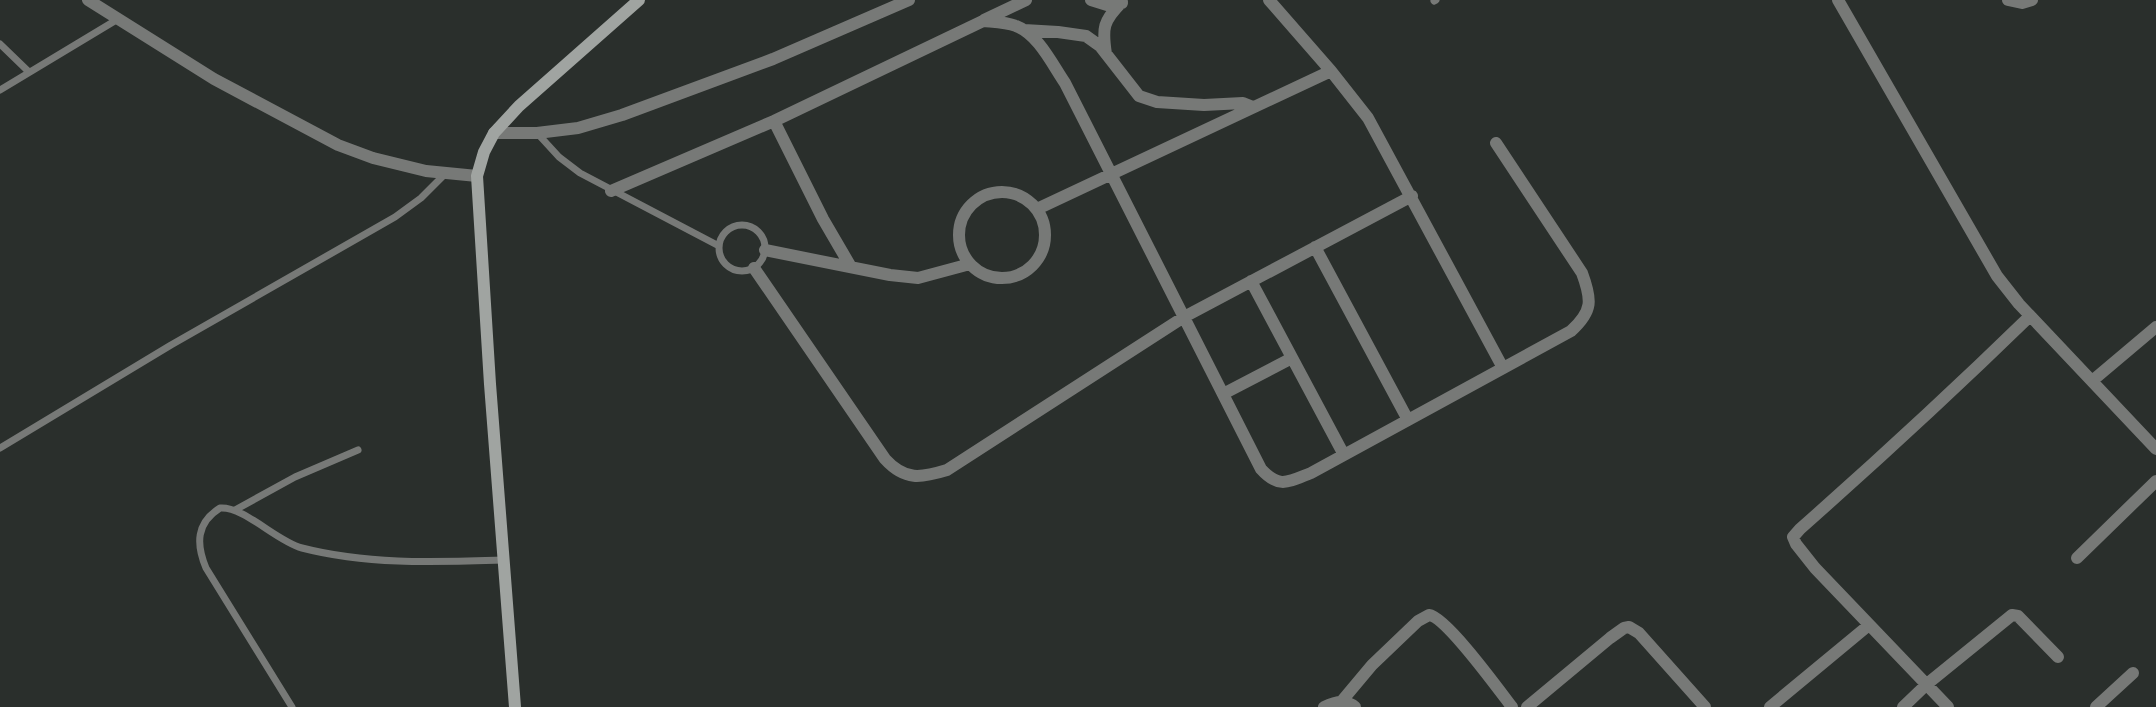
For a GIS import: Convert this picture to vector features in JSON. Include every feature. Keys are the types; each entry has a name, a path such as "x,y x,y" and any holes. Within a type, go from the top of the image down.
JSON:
{"street":[{"path":"88,0 214,79 338,145 373,158 426,171 477,176"},
{"path":"515,707 489,373 477,176 484,152 494,133 519,106 639,0"},
{"path":"494,133 537,133 578,128 622,115 773,59 909,0"},
{"path":"611,191 774,121 1026,0"},
{"path":"1091,0 1107,5 1125,1"},
{"path":"1269,0 1331,71 1368,118 1503,368"},
{"path":"1838,0 1997,276 2030,316 2156,449"},
{"path":"2008,0 2022,3 2032,0"},
{"path":"1106,54 1102,33 1108,17 1125,1"},
{"path":"983,21 1014,25 1024,30 1036,41 1065,83 1261,469 1270,479 1278,483 1290,482 1311,473 1571,331 1582,321 1588,310 1590,296 1582,273 1496,143"},
{"path":"1024,30 1086,36 1100,46 1138,96 1157,102 1204,105 1243,103 1253,107"},
{"path":"1037,208 1331,71"},
{"path":"774,121 823,219 851,267"},
{"path":"996,192 1011,192 1026,198 1037,208 1044,222 1046,236 1043,250 1035,263 1024,272 1010,277 996,277 982,273 970,264 962,250 959,235 961,220 969,206 981,196 996,192"},
{"path":"754,268 885,459 904,475 923,477 948,470 1184,317 1412,196"},
{"path":"1315,248 1408,420"},
{"path":"765,250 918,278 970,264"},
{"path":"1251,281 1344,455"},
{"path":"1948,707 1802,552 1794,540 1794,534 1918,423 2030,316"},
{"path":"2092,381 2156,327"},
{"path":"1223,394 1292,358"},
{"path":"2077,558 2156,481"},
{"path":"1903,707 1927,684 2014,614 2058,657"},
{"path":"1341,702 1372,664 1418,621 1429,615 1437,618 1458,639 1512,707"},
{"path":"1770,707 1869,625"},
{"path":"1527,707 1610,638 1629,627 1639,633 1705,707"},
{"path":"2096,707 2133,673"},
{"path":"1324,707 1341,702 1355,707"}],"lane":[{"path":"0,90 118,19"},
{"path":"0,44 29,72"},
{"path":"537,133 559,157 579,173 719,246"},
{"path":"0,448 171,345 395,217 421,198 446,173"},
{"path":"740,225 755,230 764,242 765,250 762,260 747,271 730,268 719,255 719,246 725,232 740,225"},
{"path":"235,510 295,477 358,450"},
{"path":"292,707 206,568 200,553 199,539 204,524 214,512 225,507 235,510 283,540 298,547 328,554 436,562 504,560"}]}
